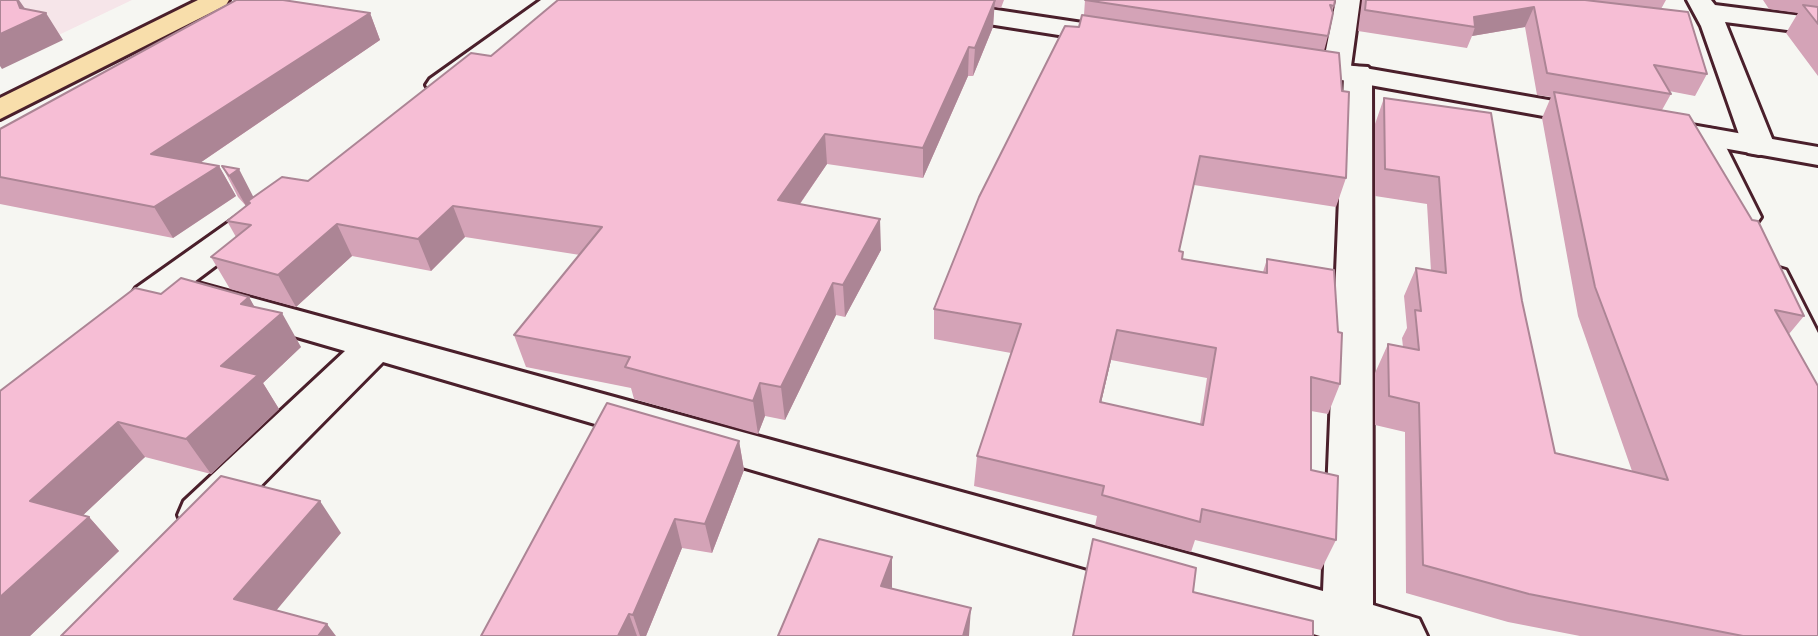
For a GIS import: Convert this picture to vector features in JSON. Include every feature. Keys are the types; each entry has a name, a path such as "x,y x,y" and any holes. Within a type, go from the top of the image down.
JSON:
{"main road":[{"path":"0,96 194,0"},
{"path":"0,110 217,0"}],"street":[{"path":"411,106 557,0"},
{"path":"880,0 1143,40"},
{"path":"1347,629 1348,0"},
{"path":"1759,146 1702,15 1818,26"},
{"path":"1267,59 1818,156"},
{"path":"1706,136 1818,375"},
{"path":"120,318 299,188"},
{"path":"164,286 1347,629 1401,636"},
{"path":"177,539 375,346"}],"shaded area":[{"path":"0,0 132,0 0,63"}],"building":[{"path":"0,0 17,0 20,8 46,13 0,34"},
{"path":"236,0 283,0 370,13 151,154 219,166 154,207 0,177 0,129"},
{"path":"558,0 995,0 975,48 969,47 923,148 825,134 778,200 880,219 843,285 833,283 781,387 760,383 753,401 625,367 630,357 514,335 602,227 453,206 418,239 337,224 278,275 211,257 251,225 227,221 250,203 248,201 282,177 308,181 471,53 491,56"},
{"path":"1085,0 1335,0 1334,6 1330,5 1333,13 1328,36"},
{"path":"1366,0 1585,0 1688,12 1707,74 1654,65 1671,94 1547,73 1534,7 1474,17 1475,27 1365,10"},
{"path":"1803,5 1818,7 1818,24"},
{"path":"1082,15 1339,53 1342,91 1349,92 1346,178 1200,156 1179,251 1183,252 1182,259 1267,273 1267,259 1334,270 1338,332 1342,333 1340,384 1311,377 1311,470 1338,476 1336,540 1202,509 1200,522 1102,495 1104,486 977,456 1021,324 934,309 979,197 1065,26 1079,27","holes":["1117,330 1216,348 1203,425 1100,402"]},
{"path":"1554,92 1689,115 1752,220 1758,221 1804,316 1775,310 1818,386 1818,636 1743,636 1529,594 1423,565 1419,403 1389,396 1388,344 1419,350 1415,310 1421,311 1416,268 1446,273 1439,177 1385,169 1384,98 1491,113 1522,301 1555,453 1668,480 1595,287"},
{"path":"222,166 239,169 229,176"},
{"path":"181,278 249,297 241,304 282,313 221,366 258,375 186,439 118,422 30,501 89,517 0,597 0,391 135,288 161,294"},
{"path":"607,403 739,441 705,524 675,519 633,615 629,614 618,636 481,636"},
{"path":"221,476 320,501 234,599 327,624 318,636 61,636"},
{"path":"819,539 892,557 881,586 971,608 963,636 778,636"},
{"path":"1093,539 1196,568 1193,592 1313,621 1313,636 1073,636"}]}
